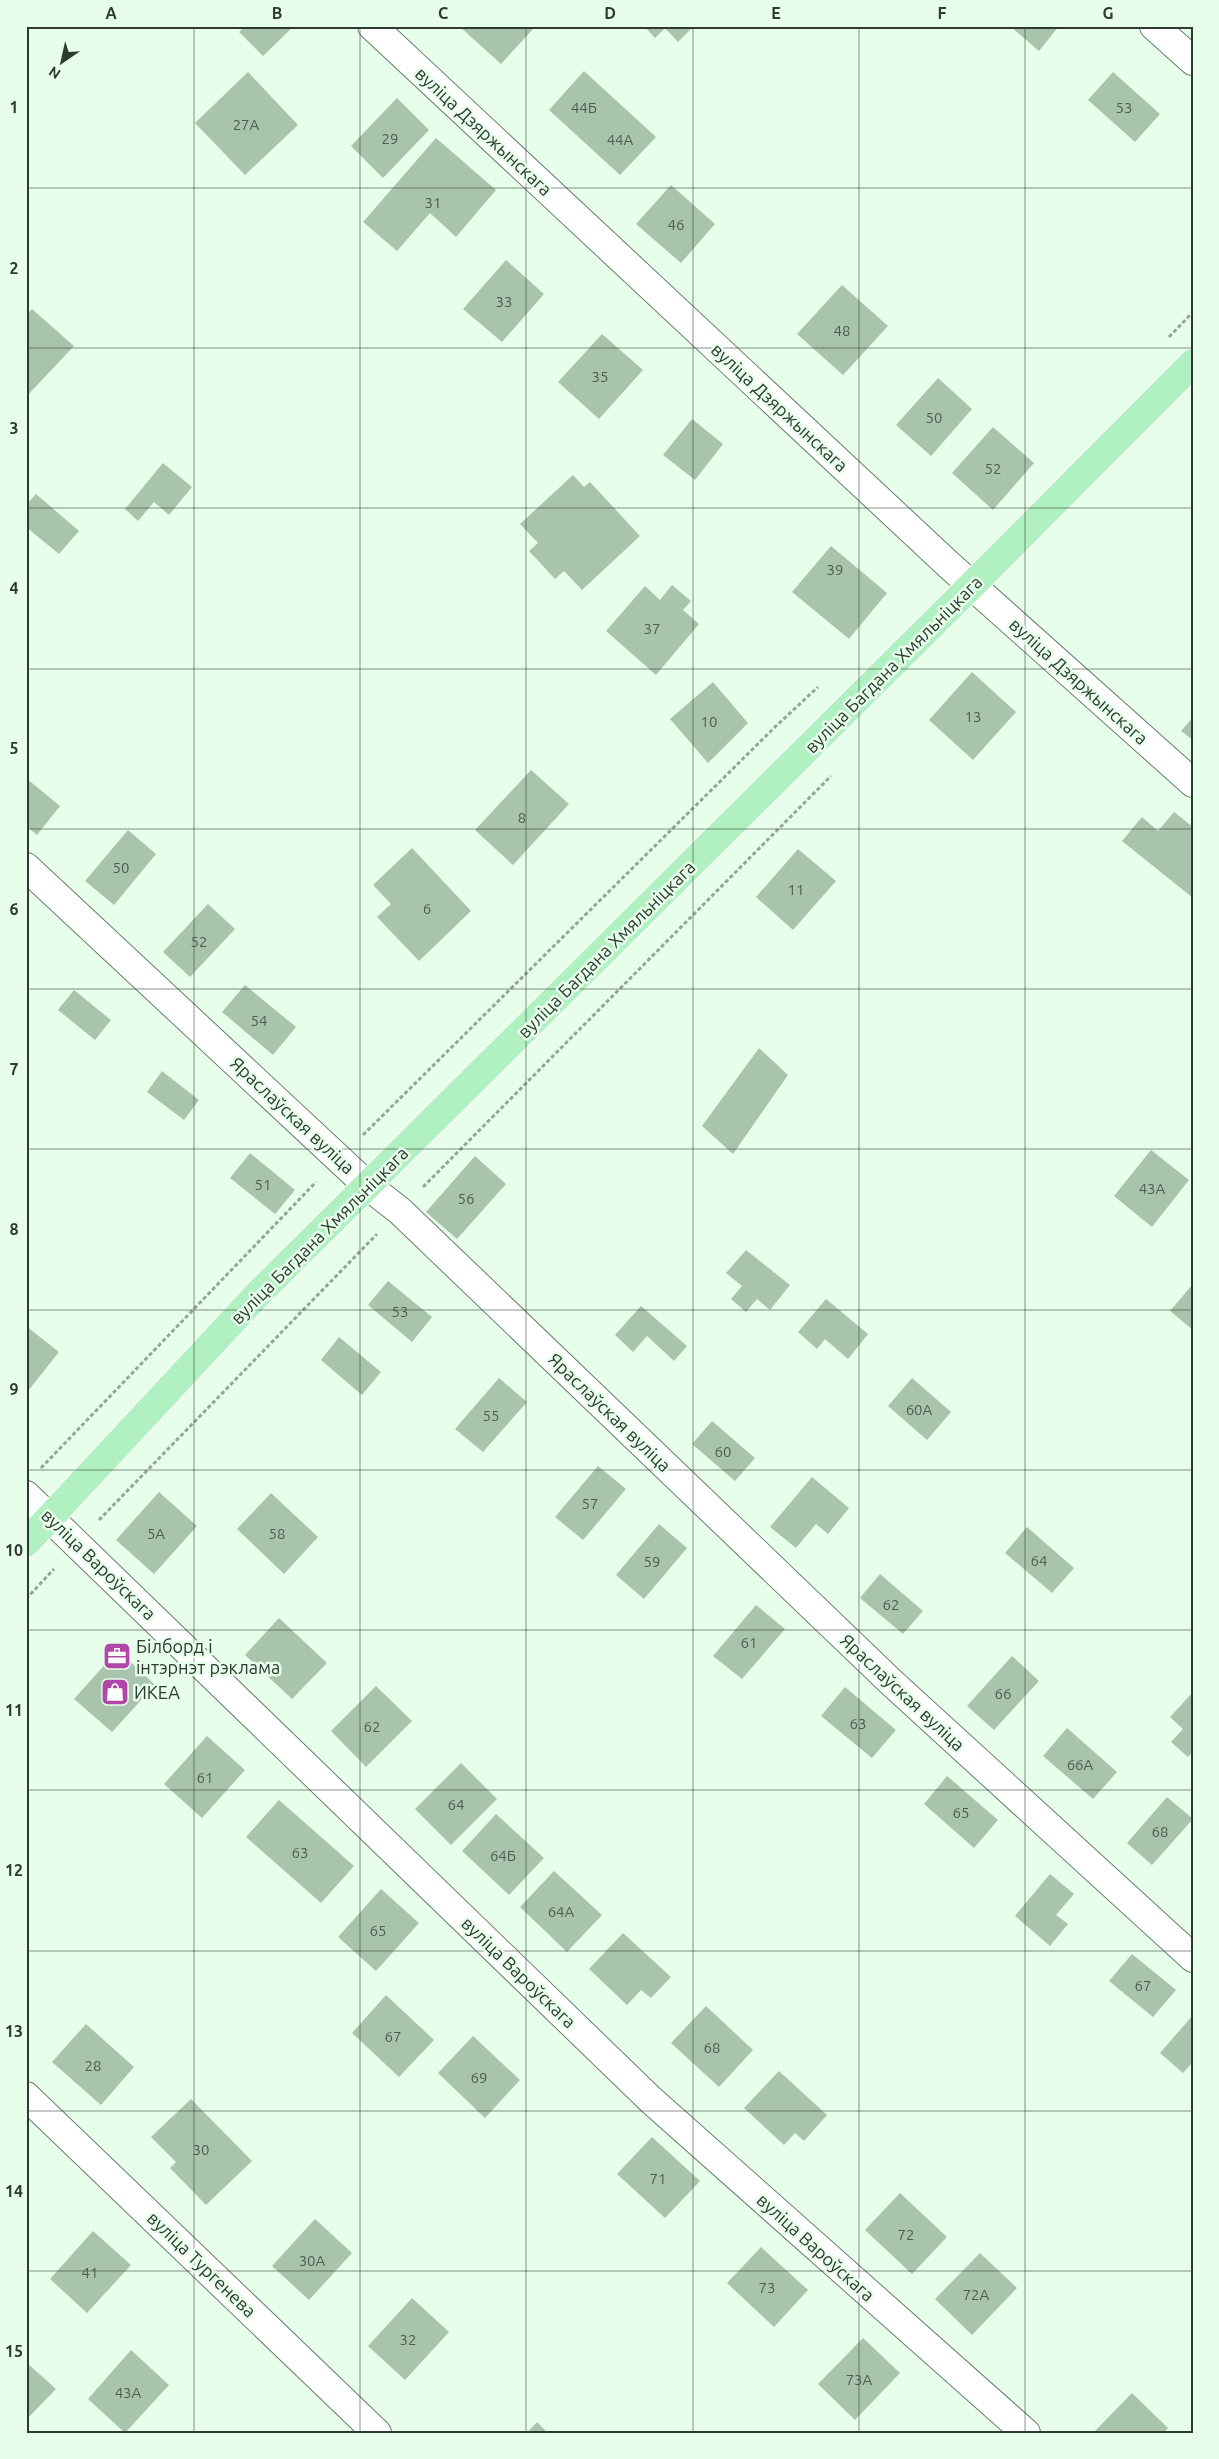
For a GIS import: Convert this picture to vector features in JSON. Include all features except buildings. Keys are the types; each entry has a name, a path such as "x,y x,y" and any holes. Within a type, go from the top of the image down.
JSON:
{"main road":[{"name":"вуліца Багдана Хмяльніцкага","path":"26,1543 258,1295 972,586 1193,363"}],"street":[{"name":"вуліца Дзяржынскага","path":"372,26 972,586 1193,783"},
{"path":"1154,26 1193,61"},
{"name":"Яраслаўская вуліца","path":"26,867 368,1186 400,1211 891,1682 1193,1958"},
{"name":"вуліца Вароўскага","path":"26,1495 651,2100 1026,2433"},
{"name":"вуліца Тургенева","path":"26,2096 377,2433"}],"path":[{"path":"105,1512 836,771"}],"place":[{"name":"Білборд і інтэрнэт рэклама","path":"117,1656"},
{"name":"ИКЕА","path":"115,1692"}]}
